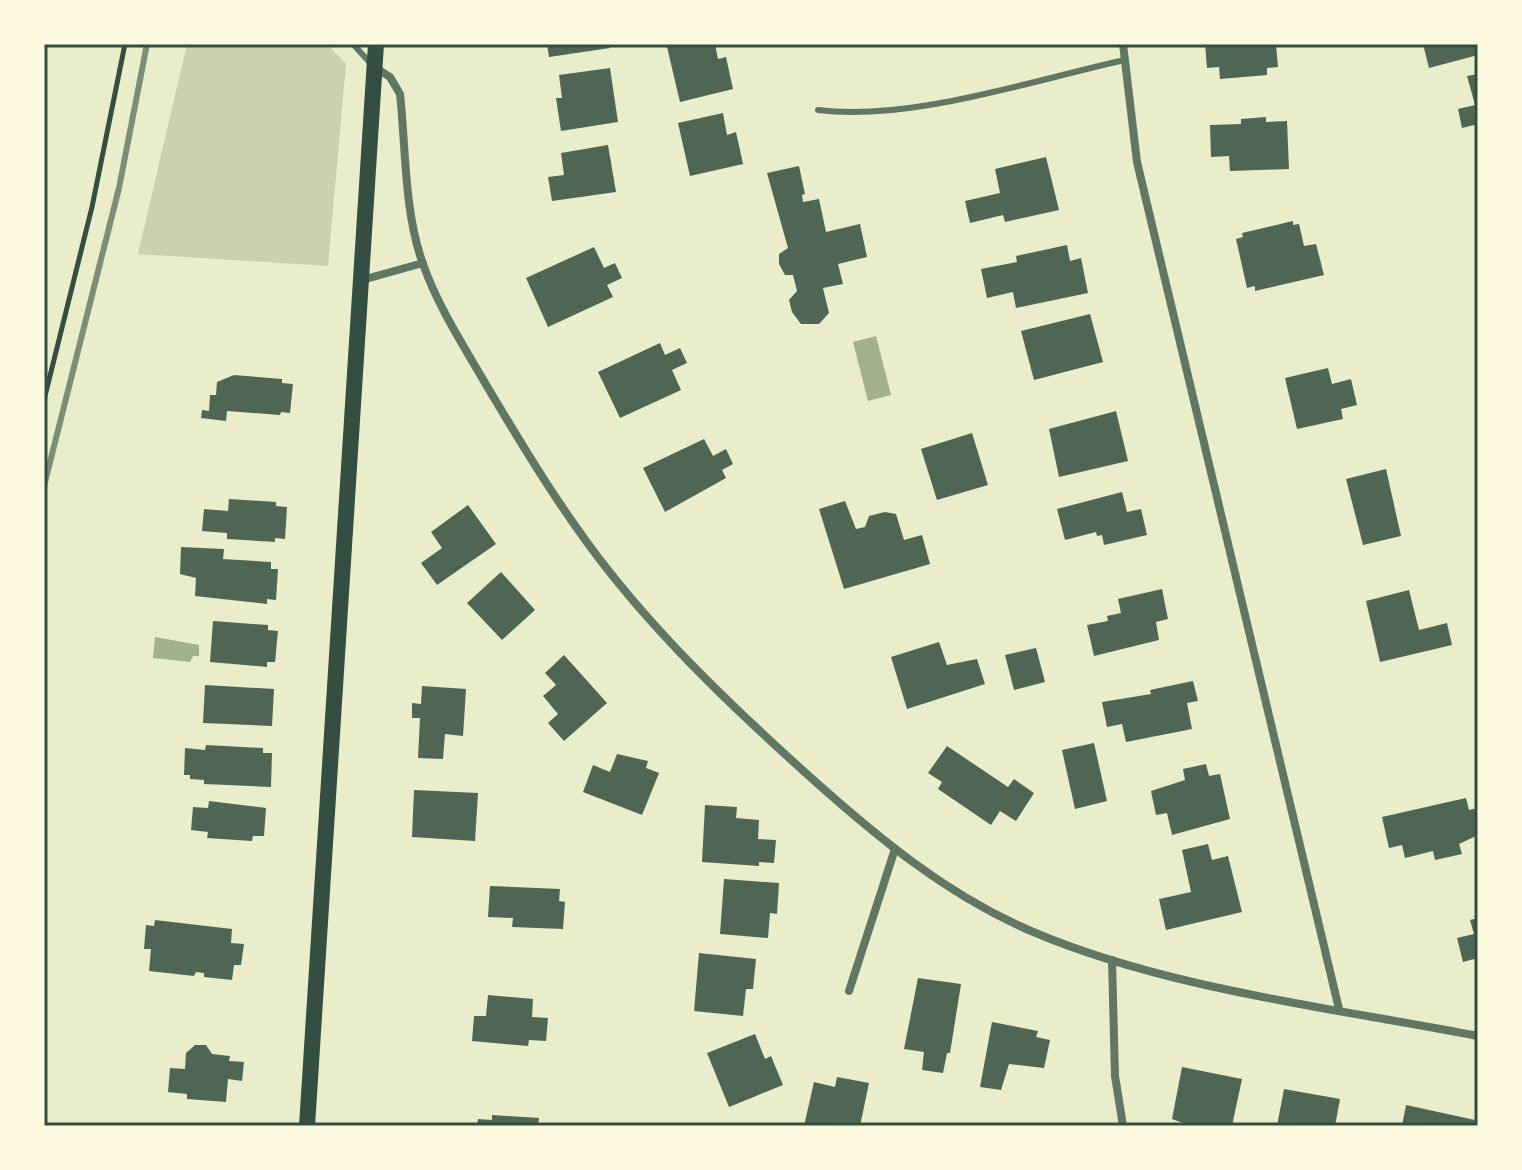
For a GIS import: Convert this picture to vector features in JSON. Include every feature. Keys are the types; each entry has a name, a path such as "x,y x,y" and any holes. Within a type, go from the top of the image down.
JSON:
{"main road":[{"path":"307,1126 376,44"}],"street":[{"path":"1123,44 1137,162 1339,1009"},
{"path":"374,67 390,77 400,94 414,228 423,263 466,350 515,432 609,572 663,634 749,722 895,849 945,885 989,911 1032,931 1112,960 1188,980 1478,1036"},
{"path":"360,280 423,263"},
{"path":"849,991 895,849"},
{"path":"1112,960 1115,1076 1123,1126"}],"lane":[{"path":"353,44 374,67"},
{"path":"818,110 851,115 911,108 1125,60"}],"path":[{"path":"44,400 92,207 125,44"}],"shaded area":[{"path":"187,44 327,44 346,64 328,266 138,254"},
{"path":"876,336 891,395 868,401 853,342"},
{"path":"155,637 199,645 199,656 193,656 190,662 153,658"}],"building":[{"path":"547,44 609,44 610,48 549,57"},
{"path":"715,44 718,59 726,57 733,89 680,102 667,47"},
{"path":"1205,44 1276,45 1278,67 1267,68 1267,75 1220,79 1219,67 1207,68"},
{"path":"1423,44 1478,44 1478,55 1429,68"},
{"path":"610,68 618,122 561,131 556,98 562,98 559,75"},
{"path":"1478,74 1478,124 1462,128 1458,109 1475,105 1467,76"},
{"path":"723,113 727,135 736,132 743,164 690,176 678,123"},
{"path":"1266,117 1266,122 1287,121 1289,169 1230,171 1229,156 1211,157 1210,125 1241,124 1241,119"},
{"path":"608,145 616,192 552,201 548,177 564,175 561,153"},
{"path":"1046,157 1059,210 1005,222 1003,215 970,223 965,201 1000,193 995,169"},
{"path":"799,166 805,194 802,195 803,202 819,199 826,232 860,224 867,257 838,264 843,284 823,288 829,313 819,324 801,324 792,312 789,300 797,291 793,275 785,275 779,264 779,254 788,248 767,173"},
{"path":"1293,221 1293,225 1299,224 1304,246 1316,244 1324,275 1255,291 1255,286 1247,288 1236,239 1243,237 1242,233"},
{"path":"1067,245 1070,261 1081,258 1088,293 1016,308 1013,292 987,298 981,269 1017,262 1016,256"},
{"path":"594,247 604,268 615,263 622,278 607,285 613,297 548,327 526,278"},
{"path":"1090,314 1103,362 1034,380 1021,331"},
{"path":"660,343 665,355 680,348 687,363 672,370 681,390 620,418 598,372"},
{"path":"1328,368 1332,384 1351,379 1357,405 1341,409 1343,419 1297,429 1285,378"},
{"path":"234,375 282,379 282,383 293,384 290,413 227,411 226,421 201,418 202,410 209,411 210,395 216,395 217,382"},
{"path":"1116,411 1128,461 1059,477 1049,429"},
{"path":"972,433 988,485 937,500 921,449"},
{"path":"704,439 713,456 726,449 733,464 722,470 726,478 665,512 643,468"},
{"path":"1386,469 1401,536 1363,545 1346,479"},
{"path":"1122,492 1127,512 1141,509 1147,535 1104,545 1102,535 1097,536 1096,532 1065,540 1057,509"},
{"path":"229,499 276,502 276,506 287,507 285,539 275,538 275,542 227,539 227,533 202,531 204,509 228,511"},
{"path":"845,501 856,529 865,527 869,516 885,512 896,514 904,540 922,535 930,564 844,589 819,509"},
{"path":"468,505 496,544 437,585 421,563 442,548 431,532"},
{"path":"181,547 224,549 223,559 271,562 271,569 278,569 276,600 267,599 267,604 195,596 196,578 180,574"},
{"path":"501,572 535,610 502,640 467,603"},
{"path":"1162,589 1168,619 1156,622 1159,640 1094,656 1087,625 1108,621 1107,616 1121,613 1118,599"},
{"path":"1409,590 1419,630 1447,623 1452,645 1380,662 1366,601"},
{"path":"213,621 268,625 268,630 278,631 275,662 267,662 267,667 210,662"},
{"path":"939,642 947,665 977,659 985,684 907,709 891,657"},
{"path":"1036,648 1045,682 1014,690 1005,655"},
{"path":"564,655 607,703 564,741 548,723 558,714 543,696 556,685 545,673"},
{"path":"1193,681 1198,701 1187,703 1192,729 1126,742 1122,724 1107,727 1102,702 1151,694 1150,690"},
{"path":"205,685 274,689 272,726 203,723"},
{"path":"422,686 466,689 463,736 445,734 443,759 418,758 420,718 412,718 412,703 421,704"},
{"path":"1094,743 1107,801 1075,809 1062,750"},
{"path":"206,745 263,748 263,753 272,753 271,787 204,784 204,780 190,779 190,775 184,775 185,748 205,750"},
{"path":"947,746 1008,787 1014,779 1034,793 1016,821 1000,811 991,825 938,789 942,782 928,773"},
{"path":"617,754 648,761 646,768 659,773 642,815 583,792 593,765 610,772"},
{"path":"1206,764 1209,776 1220,774 1230,819 1172,835 1167,813 1156,815 1151,791 1185,780 1183,769"},
{"path":"414,790 478,793 475,841 412,837"},
{"path":"1466,798 1469,810 1478,808 1478,835 1459,844 1462,854 1435,860 1433,851 1405,858 1402,845 1389,848 1382,817"},
{"path":"209,801 266,808 264,836 253,836 252,841 207,838 208,832 191,830 193,807 208,808"},
{"path":"705,805 737,807 736,818 759,820 758,839 776,840 774,863 759,862 759,866 702,862"},
{"path":"1208,844 1212,860 1228,856 1242,912 1166,930 1159,899 1191,892 1182,850"},
{"path":"724,879 779,883 777,914 770,913 768,938 720,934"},
{"path":"490,886 560,889 559,901 565,902 563,929 512,927 513,918 488,917"},
{"path":"1478,918 1478,958 1463,962 1457,938 1474,934 1470,920"},
{"path":"155,920 232,929 231,943 244,944 241,965 234,965 232,980 204,977 204,973 196,972 194,976 149,971 151,949 144,949 146,925 154,926"},
{"path":"699,953 756,959 753,989 746,989 743,1016 694,1011"},
{"path":"918,978 961,984 950,1053 947,1053 943,1073 922,1070 924,1052 904,1049"},
{"path":"488,995 533,999 532,1017 548,1018 546,1041 529,1040 528,1046 472,1041 474,1016 486,1016"},
{"path":"992,1022 1038,1031 1036,1037 1050,1040 1044,1068 1009,1064 1001,1090 980,1087"},
{"path":"755,1034 765,1059 771,1056 783,1085 729,1107 707,1053"},
{"path":"195,1045 206,1045 212,1054 230,1056 229,1061 244,1062 242,1081 228,1079 226,1102 187,1099 187,1094 168,1092 170,1068 185,1069 186,1053"},
{"path":"1182,1067 1242,1079 1232,1126 1191,1126 1172,1119"},
{"path":"837,1077 869,1083 860,1126 804,1126 814,1082 835,1087"},
{"path":"1284,1089 1340,1099 1335,1126 1277,1126"},
{"path":"1406,1105 1475,1120 1474,1126 1402,1126"},
{"path":"492,1115 539,1118 538,1126 477,1126 478,1119 492,1120"}],"railway":[{"path":"44,486 119,188 147,44"}]}
